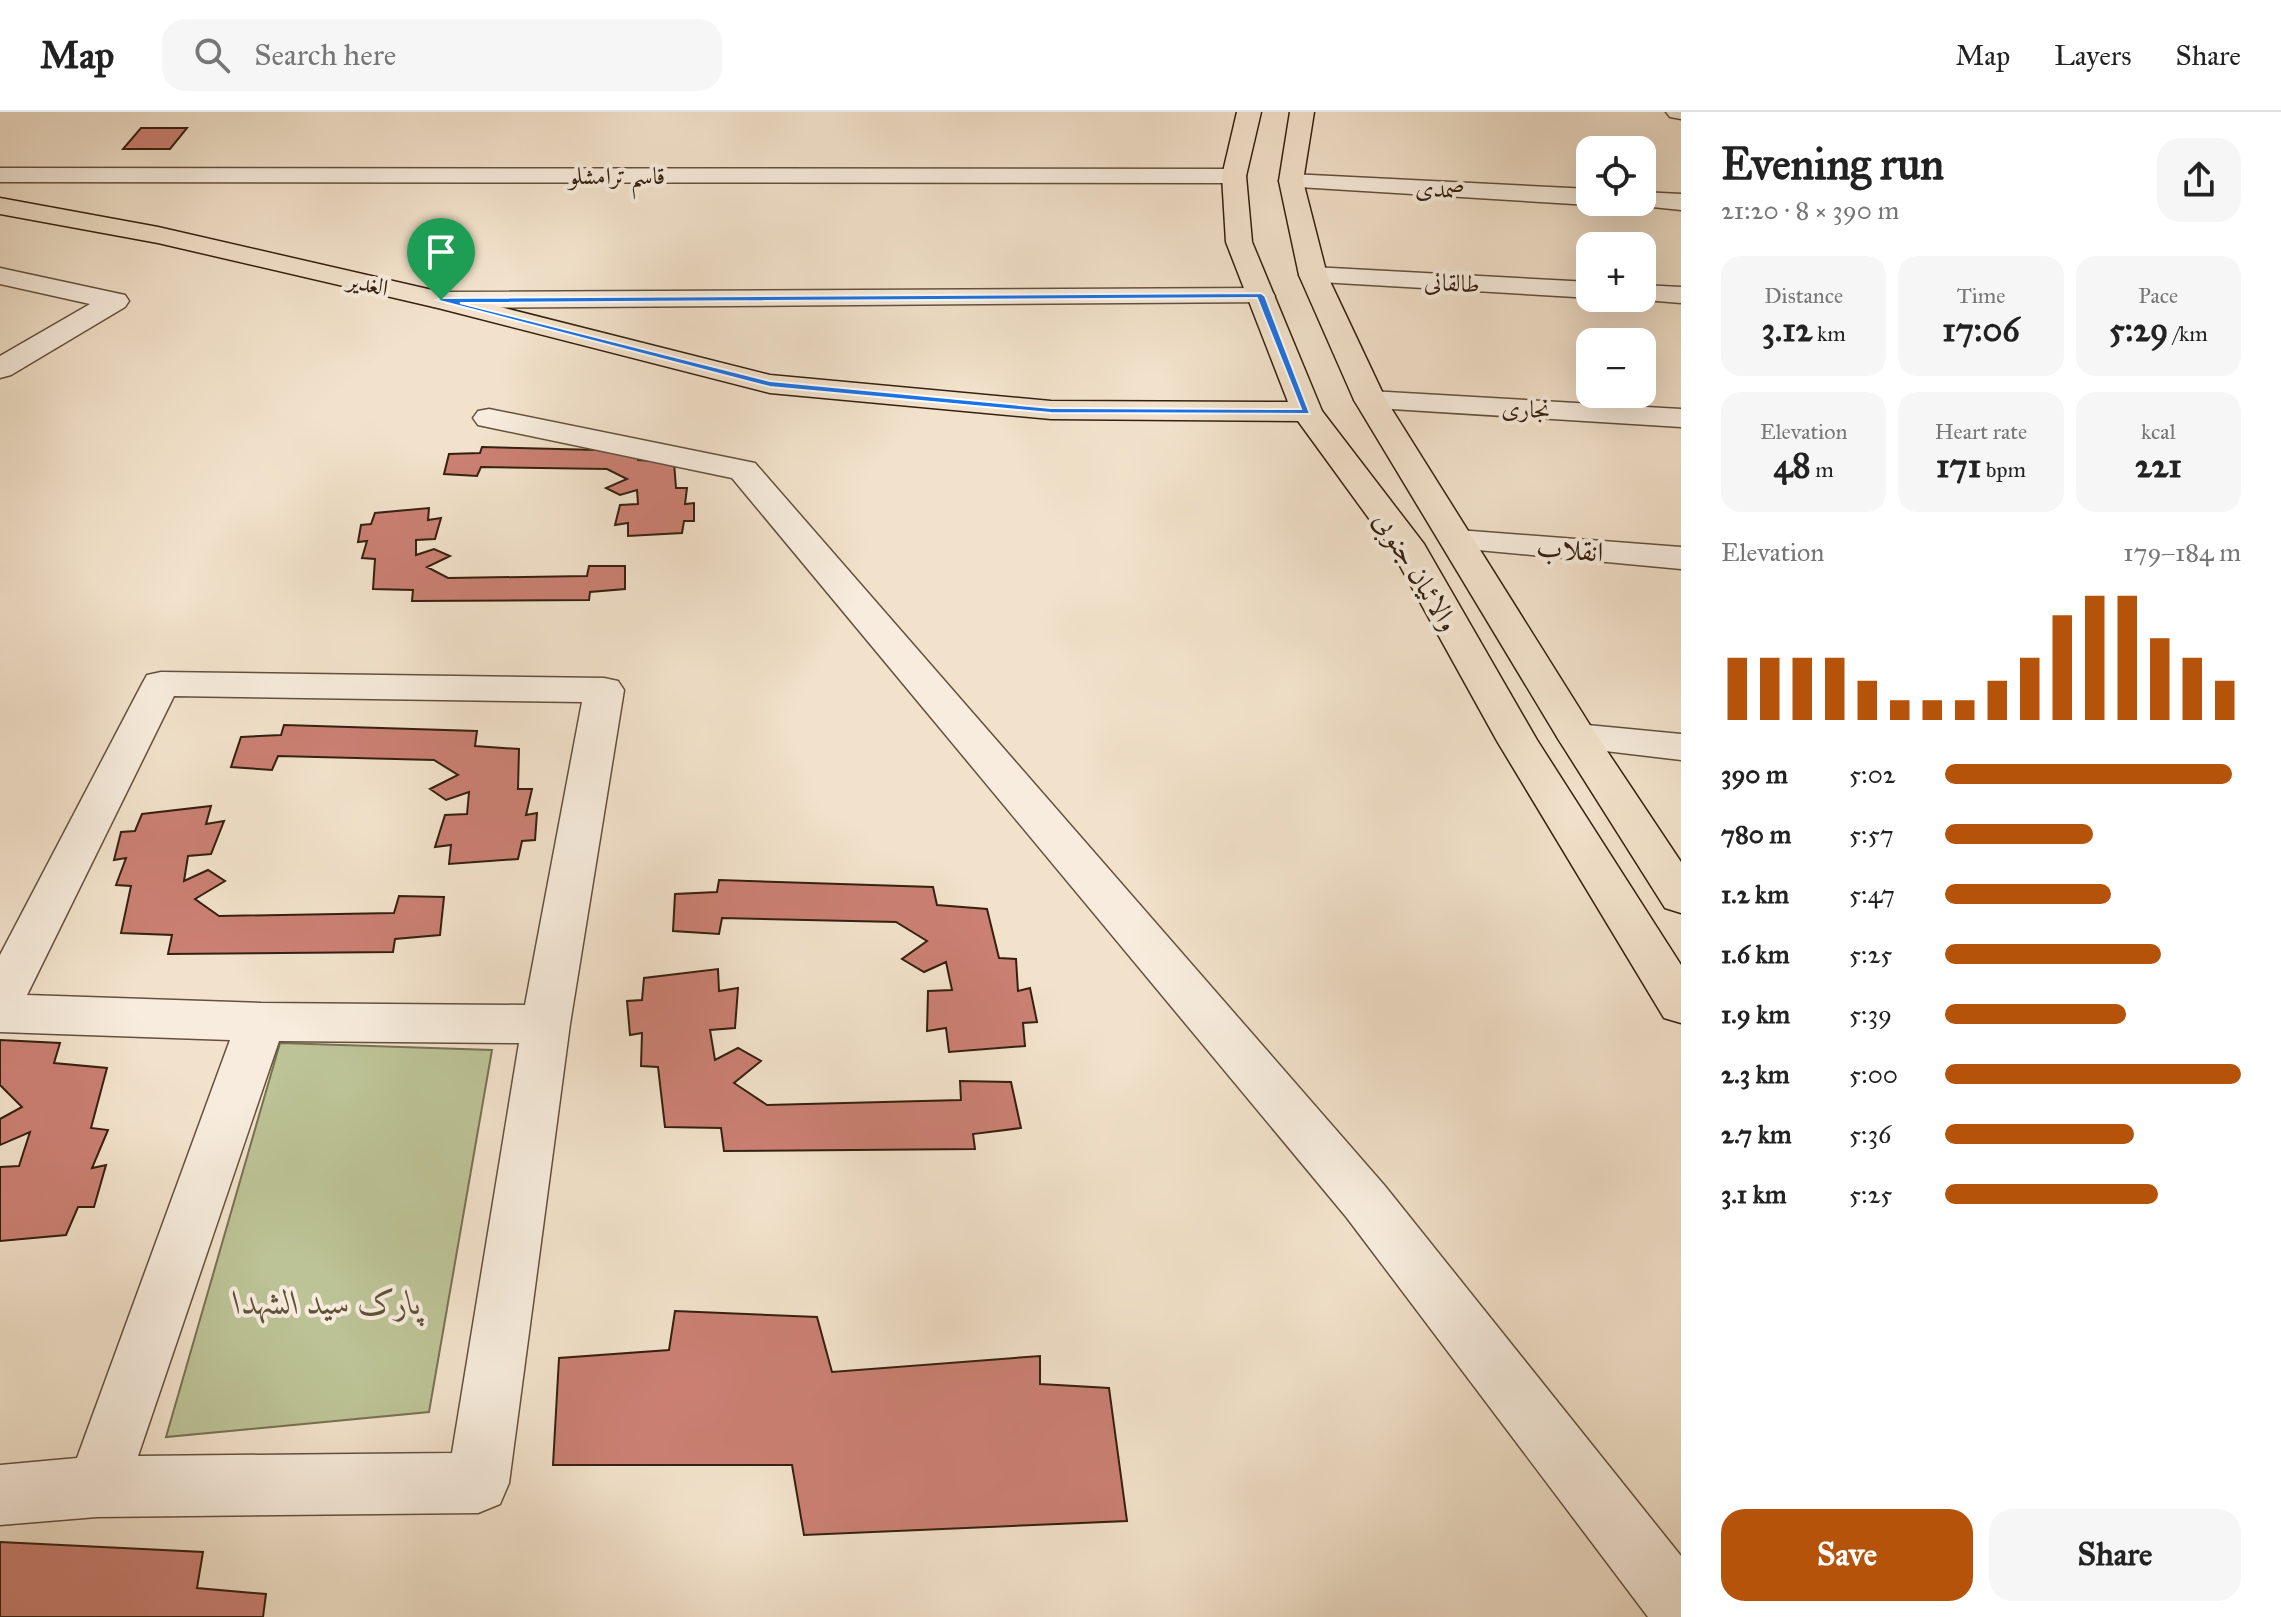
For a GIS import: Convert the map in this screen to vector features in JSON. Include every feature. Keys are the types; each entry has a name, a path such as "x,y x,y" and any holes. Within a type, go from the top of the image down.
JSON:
{"main road":[{"name":"والائیان جنوبی","path":"1249,112 1234,176 1239,242 1261,296 1330,401 1517,741 1681,1005"},
{"name":"والائیان جنوبی","path":"1302,112 1291,181 1313,275 1330,401 1458,540 1577,737 1681,897"},
{"name":"الغدیر","path":"0,206 158,235 441,300 770,384 1051,410 1330,401"}],"street":[{"name":"قاسم ترامشلو","path":"0,175 1234,176"},
{"name":"صمدی","path":"1291,181 1576,196"},
{"path":"1656,201 1681,202"},
{"name":"طالقانی","path":"1313,275 1576,289"},
{"path":"0,276 115,301 0,369"},
{"path":"1656,294 1681,295"},
{"path":"441,300 1261,296"},
{"name":"نجاری","path":"1330,401 1681,418"},
{"path":"489,418 743,470 1366,1202 1681,1607"},
{"name":"انقلاب","path":"1458,540 1681,558"},
{"path":"0,1001 161,684 604,690 546,1024 478,1483 97,1487 0,1495"},
{"path":"1577,737 1681,747"},
{"path":"0,1013 261,1022 546,1024"},
{"path":"97,1487 261,1022"}],"green space":[{"name":"پارک سید الشهدا","path":"280,1043 492,1050 429,1412 166,1437"}],"building":[{"path":"141,128 187,128 170,149 123,149"},
{"path":"482,447 638,451 638,460 674,462 676,488 687,488 685,504 694,503 694,521 684,521 682,533 628,536 628,523 615,525 620,505 638,504 637,490 620,495 606,488 627,479 607,469 481,467 477,476 444,474 449,454 480,453"},
{"path":"429,508 428,520 441,518 435,539 416,540 416,555 434,549 450,556 427,567 448,578 587,576 589,566 625,566 625,589 590,592 589,600 412,601 413,590 373,589 375,559 362,558 367,541 358,542 361,525 371,524 375,513"},
{"path":"284,725 477,731 475,746 519,749 518,789 532,789 526,815 537,813 535,840 522,841 518,859 449,864 451,845 435,847 445,815 467,814 469,792 446,800 430,789 458,775 434,760 278,756 272,770 231,767 241,737 281,735"},
{"path":"211,806 206,824 224,821 211,854 188,856 184,881 208,870 225,881 195,899 219,916 394,913 399,896 444,897 440,935 395,939 393,952 168,954 172,935 121,933 131,886 116,885 126,858 114,860 121,832 135,831 142,814"},
{"path":"719,880 933,887 937,905 987,909 999,958 1016,959 1018,991 1030,988 1037,1022 1023,1023 1025,1046 949,1052 946,1028 927,1031 928,991 952,990 946,962 924,972 902,959 927,941 896,922 722,918 719,934 673,931 675,894 717,892"},
{"path":"718,969 719,991 738,988 735,1028 710,1030 715,1060 738,1048 761,1061 734,1083 767,1105 961,1100 960,1081 1011,1082 1021,1128 973,1134 975,1149 724,1151 721,1128 665,1127 658,1067 641,1066 642,1033 630,1035 627,1001 642,1000 644,978"},
{"path":"0,1040 60,1043 54,1063 107,1068 91,1128 108,1130 92,1168 106,1165 94,1207 78,1207 66,1235 0,1241 0,1167 19,1166 30,1132 0,1145 0,1119 22,1107 0,1085"},
{"path":"675,1311 817,1317 832,1372 1040,1356 1040,1384 1109,1388 1127,1521 804,1535 792,1465 553,1465 559,1358 669,1350"},
{"path":"0,1542 203,1552 197,1588 266,1594 263,1617 0,1617"}],"route":[{"path":"1261,296 1307,412 1051,410 770,384 441,300 1261,296"}]}
